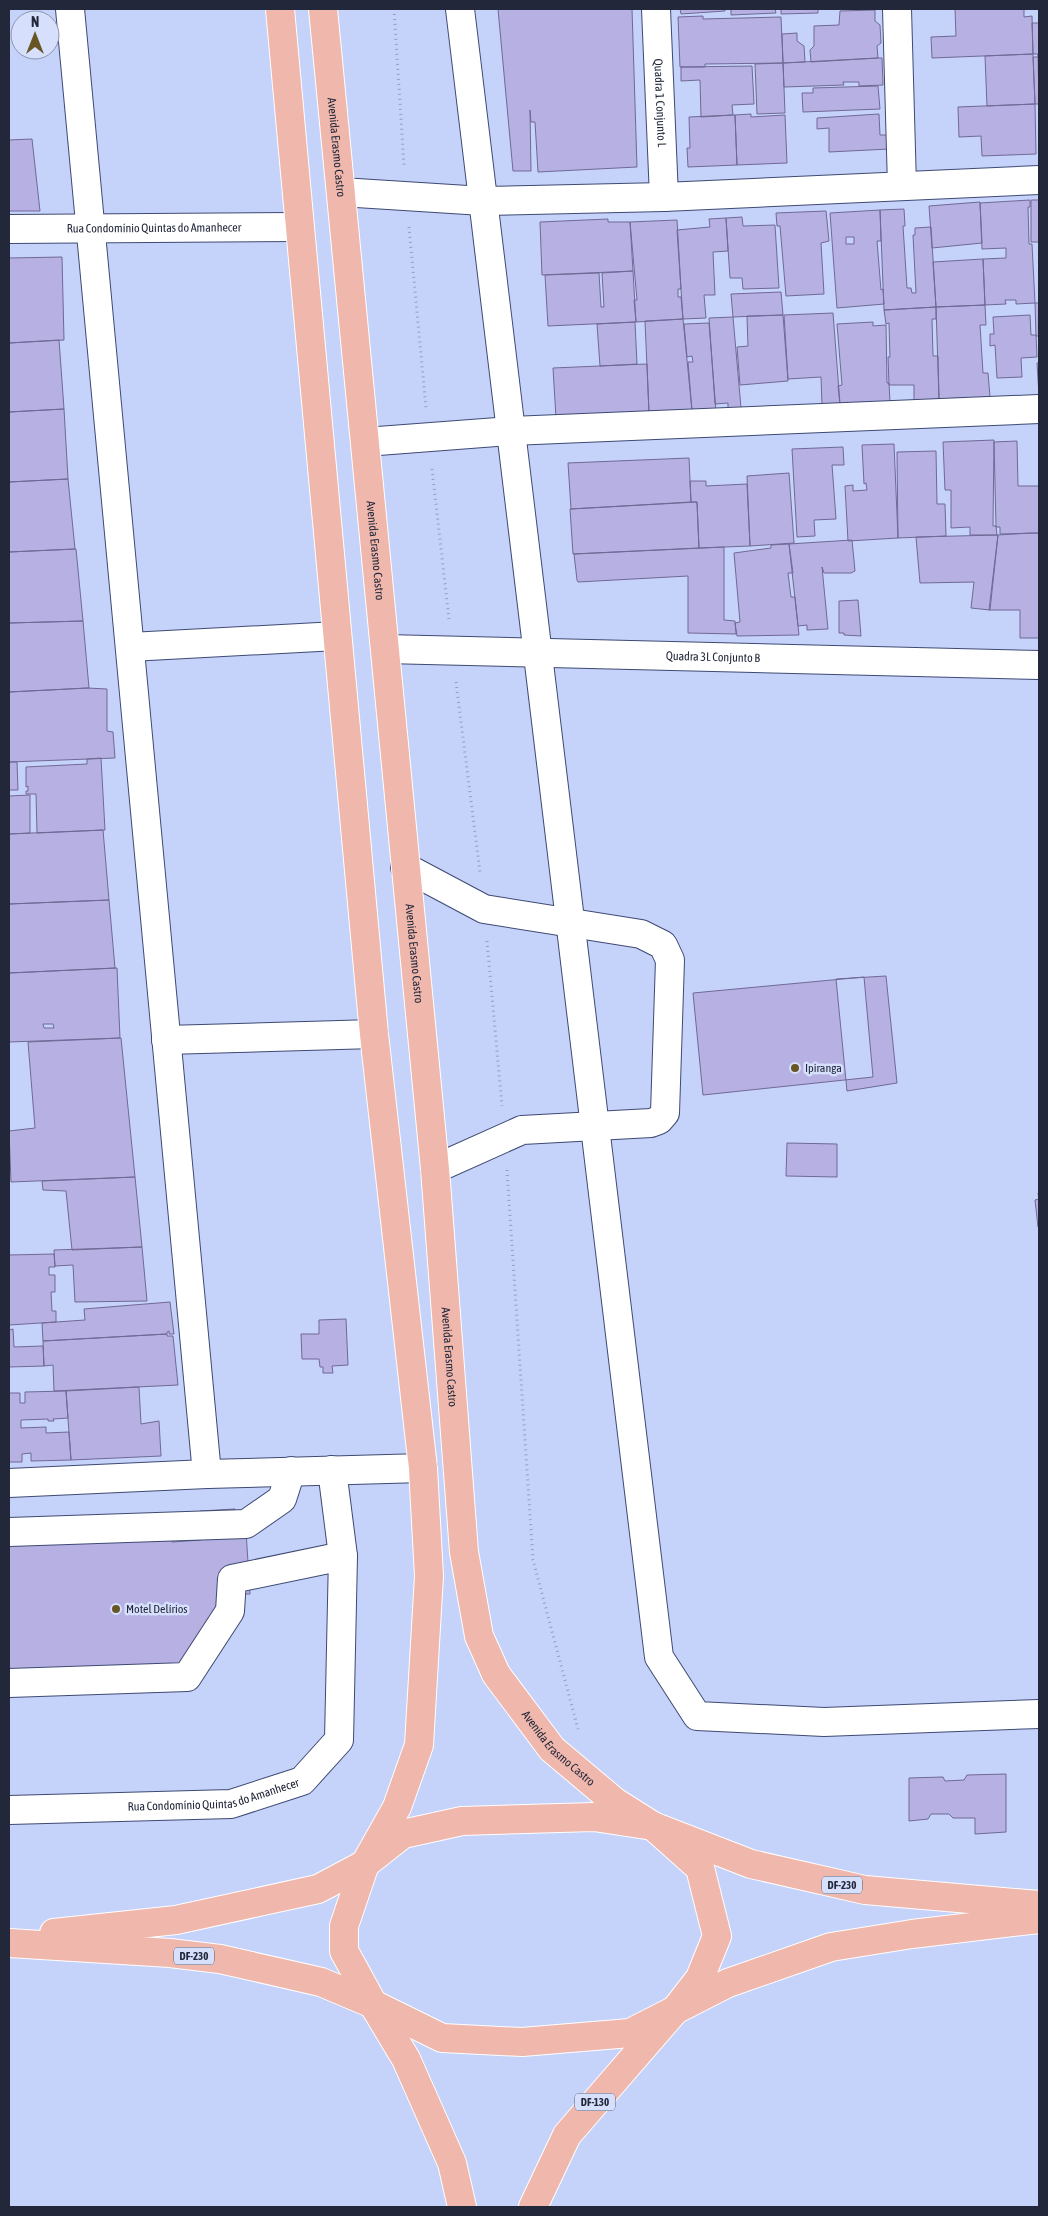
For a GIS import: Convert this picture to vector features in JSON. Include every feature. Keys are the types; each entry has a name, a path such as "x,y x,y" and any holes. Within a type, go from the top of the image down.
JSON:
{"main road":[{"path":"280,9 374,1034 423,1468 429,1576 419,1745 397,1807 365,1864 344,1926 344,1951 406,2059 452,2163 462,2207"},
{"name":"Avenida Erasmo Castro","path":"323,9 435,1169 464,1552 480,1636 496,1674 552,1748 615,1802 653,1826"},
{"name":"DF-230","path":"9,1938 176,1920 318,1889 365,1864 403,1834 462,1821 594,1817 653,1826 751,1864 865,1890 1039,1905"},
{"name":"DF-230","path":"653,1826 700,1868 716,1936 700,1978 676,2009"},
{"name":"DF-230","path":"9,1943 170,1953 220,1959 321,1982 373,2004 442,2038 522,2042 630,2033 728,1983 831,1947 912,1934 1039,1920"},
{"name":"DF-130","path":"533,2207 567,2135 676,2009"}],"street":[{"path":"70,9 207,1474"},
{"path":"460,9 659,1657 697,1716 824,1722 1039,1714"},
{"name":"Quadra 1 Conjunto L","path":"656,9 664,197"},
{"path":"897,9 902,186"},
{"path":"340,192 483,201 664,197 1039,180"},
{"name":"Rua Condomínio Quintas do Amanhecer","path":"9,230 299,227"},
{"path":"365,442 511,431 1039,409"},
{"path":"130,647 337,636"},
{"name":"Quadra 3L Conjunto B","path":"384,649 1039,665"},
{"path":"405,867 484,909 641,934 664,945 670,960 665,1113 659,1120 651,1123 522,1130 435,1169"},
{"path":"166,1040 374,1034"},
{"path":"9,1483 207,1474 423,1468"},
{"name":"Rua Condomínio Quintas do Amanhecer","path":"9,1810 231,1804 302,1781 339,1740 343,1556 332,1470"},
{"path":"9,1532 246,1524 282,1499 291,1471"},
{"path":"9,1683 187,1677 230,1611 232,1579 343,1556"}],"building":[{"path":"498,9 632,9 637,167 538,172 535,122 531,122 530,110 531,171 513,171"},
{"path":"680,9 725,9 725,11 681,14"},
{"path":"731,9 775,9 776,13 731,15"},
{"path":"781,9 818,9 818,13 781,14"},
{"path":"955,9 1024,9 1024,17 1032,16 1033,54 932,58 931,37 956,36"},
{"path":"875,10 875,21 880,25 881,43 877,46 878,58 811,62 810,50 814,46 814,26 839,25 840,11"},
{"path":"703,16 703,19 781,17 783,63 705,64 705,67 680,67 678,17"},
{"path":"1032,23 1039,23 1039,54 1033,54"},
{"path":"797,33 797,41 804,46 805,62 783,63 782,34"},
{"path":"1033,54 1035,104 987,106 985,56"},
{"path":"1038,54 1039,104 1035,104 1033,57 1038,57"},
{"path":"882,58 883,85 859,86 859,82 843,82 844,85 784,87 783,63"},
{"path":"783,63 785,113 757,114 755,64"},
{"path":"752,66 754,104 732,105 733,115 701,117 700,80 681,81 681,67"},
{"path":"878,86 880,109 803,112 802,93 813,93 813,88"},
{"path":"1035,104 1036,154 982,156 981,136 959,137 958,107"},
{"path":"751,114 751,117 785,115 787,163 737,165 735,115"},
{"path":"879,114 880,135 888,135 889,149 829,152 829,128 817,129 817,118"},
{"path":"735,115 737,165 688,167 687,148 690,148 689,117"},
{"path":"32,139 40,211 9,211 9,140"},
{"path":"1030,200 1030,207 1028,207 1029,244 1032,244 1035,303 1016,304 1016,300 1005,300 1006,304 985,305 983,259 1006,258 1006,248 982,249 980,203"},
{"path":"1031,200 1039,200 1039,242 1031,242"},
{"path":"980,202 982,243 932,248 929,206"},
{"path":"904,209 905,226 903,226 907,288 911,288 912,293 916,293 913,235 915,235 915,228 931,227 936,307 884,310 880,210"},
{"path":"880,210 881,241 877,241 884,304 837,308 830,213","holes":["846,237 854,237 854,244 846,244"]},
{"path":"826,211 829,241 821,243 824,294 786,296 780,226 777,226 776,213"},
{"path":"742,217 743,226 775,225 779,288 743,289 742,278 730,278 726,218"},
{"path":"726,218 728,251 713,252 715,295 704,295 706,318 683,319 677,230 710,227 709,219"},
{"path":"608,219 608,222 630,222 633,271 542,275 540,222"},
{"path":"677,220 681,289 678,289 678,297 681,297 683,319 636,322 634,300 637,300 630,222"},
{"path":"62,257 64,340 9,343 9,258"},
{"path":"983,259 985,305 936,307 933,262"},
{"path":"633,271 636,322 548,326 545,275 599,273 601,307 604,307 602,273"},
{"path":"781,292 783,315 733,317 731,294"},
{"path":"1035,303 1039,303 1039,336 1036,336"},
{"path":"985,305 986,325 980,325 983,373 988,373 990,397 939,399 936,307"},
{"path":"936,307 936,319 932,319 933,356 938,356 939,399 914,401 914,385 889,385 889,323 886,324 884,310"},
{"path":"833,313 840,404 822,405 821,377 788,379 784,315"},
{"path":"783,315 788,381 740,385 737,347 748,346 747,316"},
{"path":"1030,315 1031,335 1036,335 1037,357 1021,358 1022,377 997,378 995,345 990,346 990,334 994,334 993,317"},
{"path":"733,317 741,408 728,409 728,403 715,404 709,318"},
{"path":"683,319 692,411 649,413 645,321"},
{"path":"635,322 637,364 600,366 597,324"},
{"path":"873,322 873,326 886,325 887,383 889,383 890,403 840,405 838,386 842,385 837,324"},
{"path":"709,323 716,411 692,411 688,362 693,362 692,356 687,357 684,324"},
{"path":"59,340 64,409 9,412 9,343"},
{"path":"1037,363 1039,363 1039,395"},
{"path":"647,364 649,413 556,418 553,368"},
{"path":"64,409 68,479 9,482 9,412"},
{"path":"994,440 993,526 996,526 997,535 970,535 970,527 951,528 951,490 945,490 943,442"},
{"path":"1017,441 1018,486 1039,486 1039,533 1000,534 1000,527 996,527 994,442"},
{"path":"894,444 898,538 848,541 845,486 853,485 853,491 867,490 866,483 864,484 862,445"},
{"path":"843,447 844,465 832,465 836,519 814,520 815,536 797,537 792,449"},
{"path":"936,451 937,504 945,504 946,536 898,538 897,452"},
{"path":"689,458 691,502 571,509 568,463"},
{"path":"789,473 794,543 750,546 747,476"},
{"path":"68,479 75,549 9,552 9,482"},
{"path":"690,481 706,481 706,486 747,484 750,546 699,548 697,502 691,502"},
{"path":"697,502 699,548 573,554 570,509"},
{"path":"1039,533 1039,638 1020,638 1020,610 989,610 998,535"},
{"path":"998,535 990,610 971,608 974,582 920,583 916,537"},
{"path":"852,540 855,571 851,573 824,573 822,567 828,629 807,630 807,625 798,626 789,544"},
{"path":"789,544 793,573 788,573 791,597 795,597 799,635 737,636 735,623 740,622 734,553 771,548 771,545"},
{"path":"724,547 724,620 735,621 736,634 688,633 688,576 578,582 577,580 574,554"},
{"path":"76,549 83,621 9,623 9,552"},
{"path":"858,600 861,636 839,633 839,601"},
{"path":"83,621 89,688 9,692 9,623"},
{"path":"87,688 107,689 107,731 113,732 115,758 9,762 9,692"},
{"path":"101,758 105,830 37,833 36,794 26,794 28,786 26,787 26,767 87,764 87,759"},
{"path":"9,762 17,762 18,790 9,790"},
{"path":"30,795 30,833 9,834 9,796"},
{"path":"103,830 109,900 9,904 9,834"},
{"path":"109,900 115,968 9,973 9,904"},
{"path":"117,968 120,1038 9,1042 9,973","holes":["43,1024 53,1024 54,1028 44,1028"]},
{"path":"886,976 897,1083 847,1091 836,979"},
{"path":"864,977 873,1077 703,1095 693,993"},
{"path":"121,1038 135,1177 11,1182 9,1131 35,1128 28,1042"},
{"path":"787,1143 837,1144 837,1177 786,1176"},
{"path":"135,1177 142,1247 72,1250 66,1191 43,1190 42,1181"},
{"path":"1039,1199 1039,1226 1038,1227 1035,1200"},
{"path":"142,1247 147,1301 75,1302 73,1265 55,1266 54,1250"},
{"path":"54,1254 55,1267 49,1267 49,1275 55,1275 55,1292 51,1292 52,1311 56,1311 56,1322 9,1325 9,1255"},
{"path":"170,1302 174,1334 169,1334 169,1331 167,1334 43,1341 42,1323 85,1320 84,1309"},
{"path":"346,1319 348,1365 332,1366 333,1373 323,1373 323,1367 320,1367 319,1359 302,1359 301,1334 319,1334 319,1320"},
{"path":"13,1329 14,1347 43,1346 44,1366 9,1367 9,1330"},
{"path":"167,1334 167,1336 173,1336 178,1385 54,1391 53,1365 44,1366 43,1341"},
{"path":"139,1387 141,1424 159,1421 161,1456 71,1460 66,1391"},
{"path":"66,1391 68,1418 53,1419 54,1421 48,1421 48,1419 21,1420 21,1428 46,1427 46,1433 69,1432 71,1460 31,1461 31,1453 22,1454 22,1462 9,1462 9,1393 20,1393 20,1403 25,1403 25,1392"},
{"name":"Motel Delírios","path":"235,1509 235,1515 245,1515 250,1594 224,1594 187,1672 9,1679 9,1545 172,1539 172,1542 201,1540 200,1511"},
{"path":"1006,1774 1006,1832 975,1834 975,1818 953,1818 949,1814 931,1814 928,1819 909,1821 909,1778 943,1777 945,1781 964,1780 967,1775"}],"place":[{"name":"Ipiranga","path":"795,1068"},
{"name":"Motel Delírios","path":"116,1609"}]}
